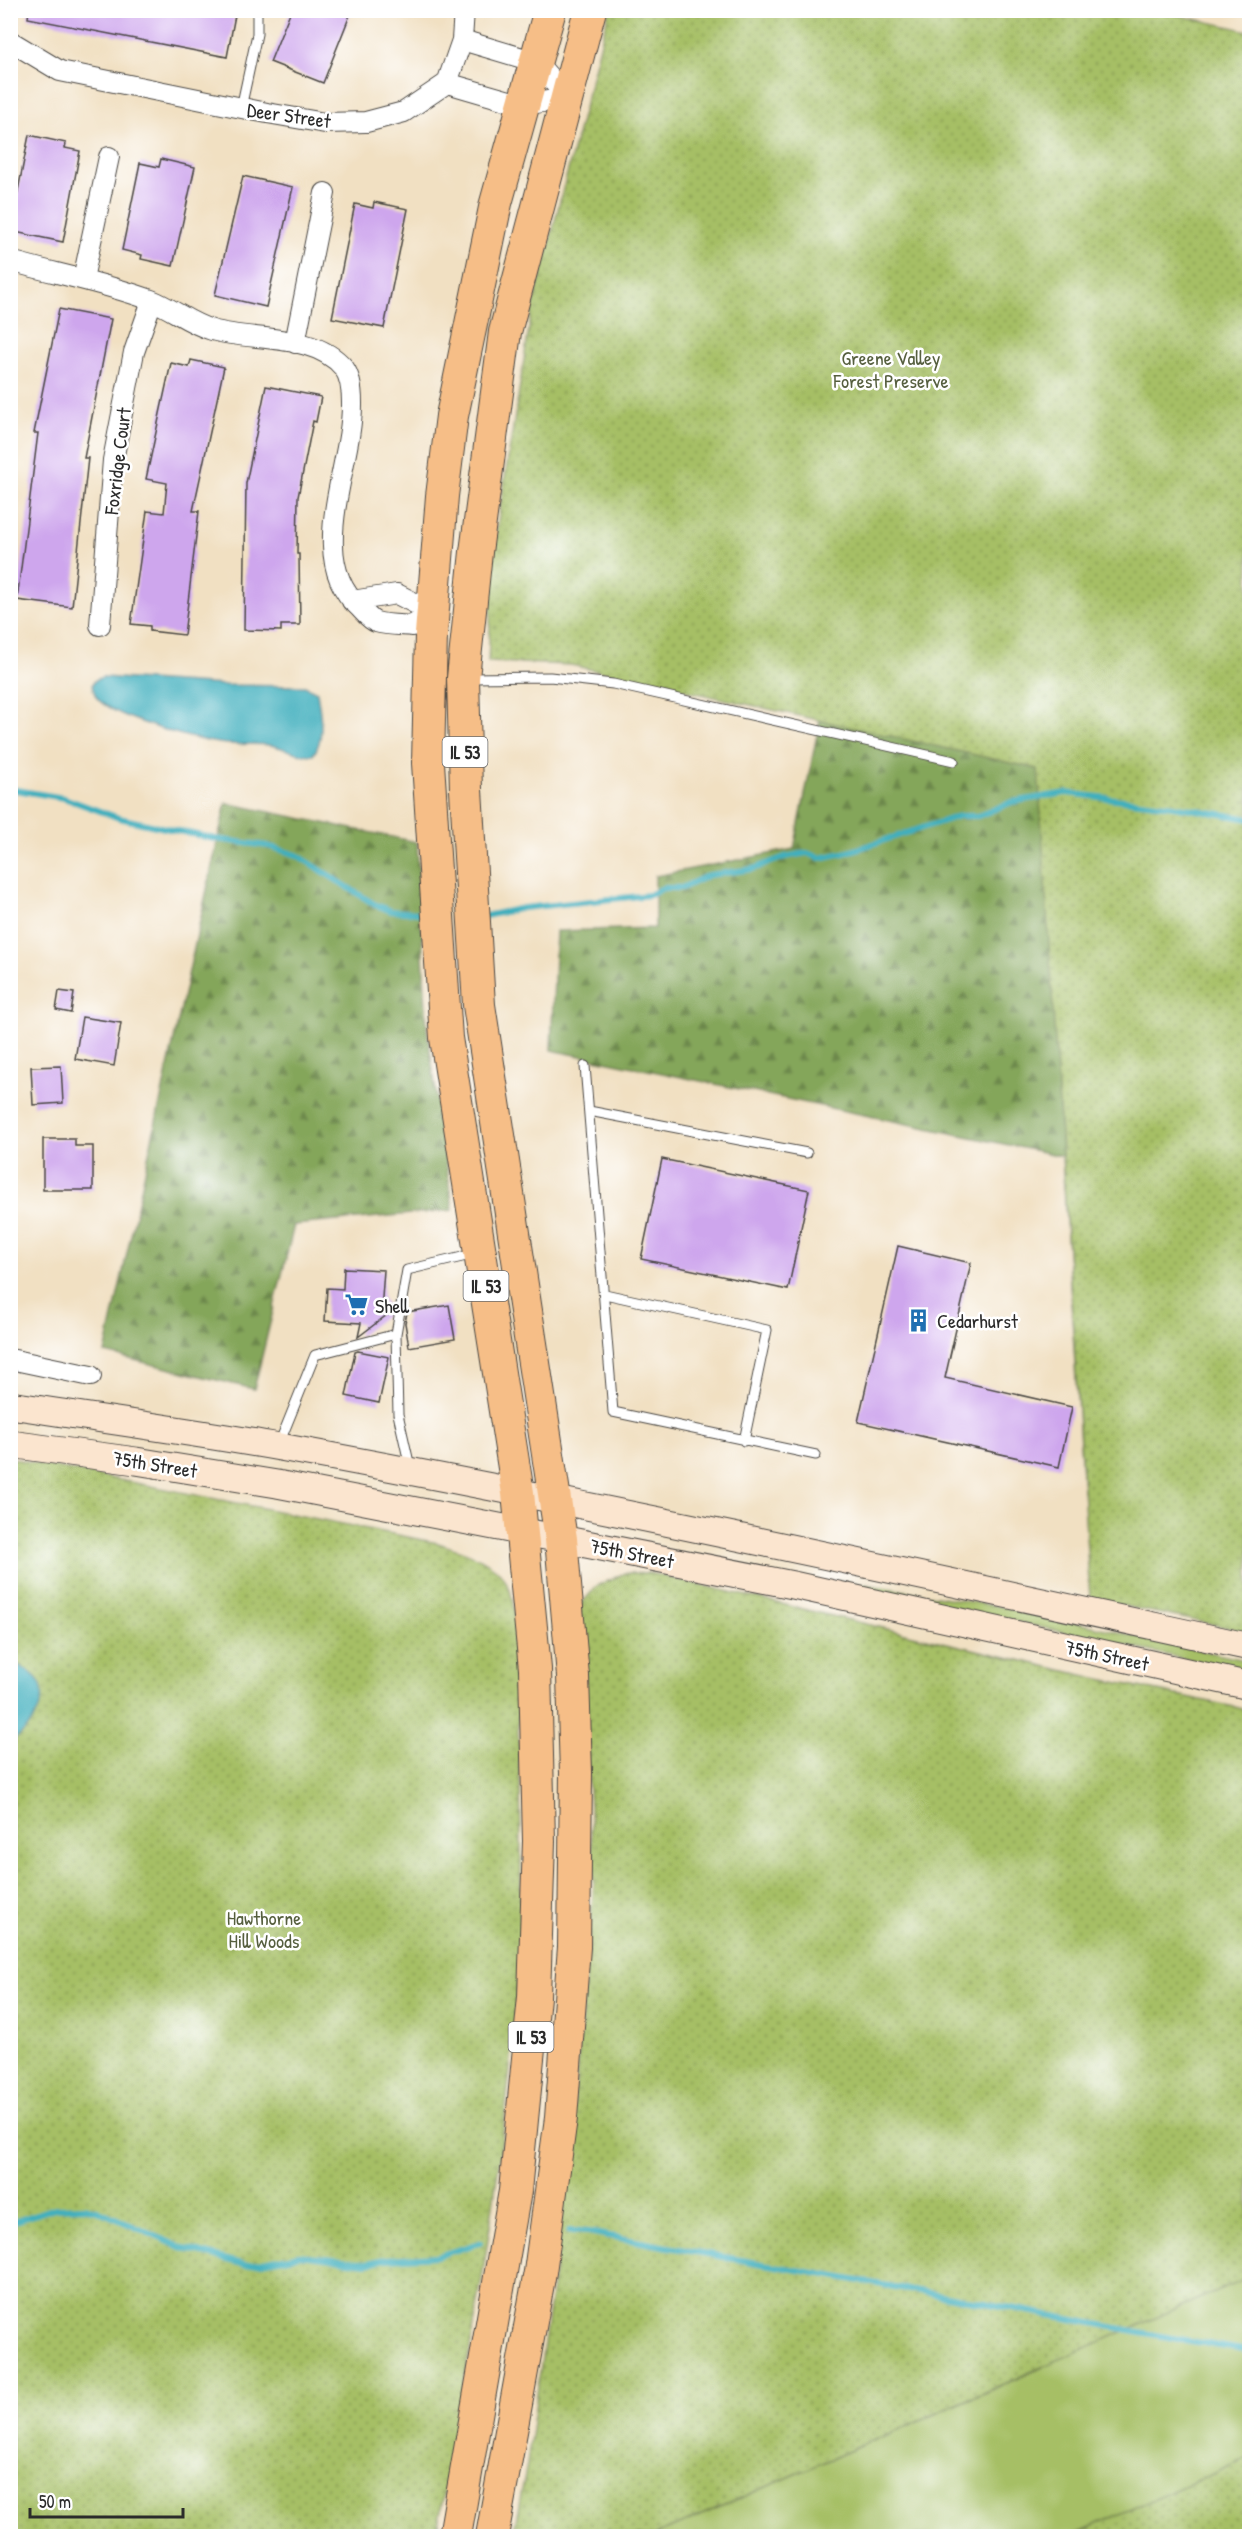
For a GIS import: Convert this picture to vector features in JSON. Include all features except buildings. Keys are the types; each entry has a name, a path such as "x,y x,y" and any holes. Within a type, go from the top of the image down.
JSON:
{"main road":[{"name":"IL 53","path":"492,2536 549,2213 561,2118 574,1947 576,1773 573,1676 561,1539 479,1005 466,790 463,678 451,613 442,496 453,416 496,203 550,10"},
{"name":"IL 53","path":"455,2536 515,2191 534,1997 539,1841 535,1669 518,1493 452,1079 446,1026 428,762 451,613 505,332 590,10"},
{"name":"75th Street","path":"10,1404 278,1447 556,1500 807,1551 1250,1647"},
{"name":"75th Street","path":"10,1444 136,1461 277,1484 561,1539 793,1586 1250,1686"}],"street":[{"path":"464,10 462,40 447,82 523,105 568,98"},
{"name":"Deer Street","path":"10,40 60,71 325,123 366,122 404,112 447,82"},
{"path":"462,40 536,62 568,98"},
{"path":"83,279 109,157"},
{"path":"295,343 325,193"},
{"path":"10,261 83,279 152,301 211,330 295,343 329,353 346,370 352,388 352,418 334,517 334,558 343,588 352,601 375,621 412,626 451,613"},
{"name":"Foxridge Court","path":"100,625 113,460 134,352 152,301"},
{"path":"352,601 397,594 451,613"},
{"path":"10,1359 91,1376"}],"lane":[{"path":"241,108 257,34 257,10"},
{"path":"463,678 550,676 613,684 954,761"},
{"path":"585,1066 613,1412 816,1455"},
{"path":"589,1111 807,1153"},
{"path":"411,1472 398,1414 396,1334 407,1270 481,1253"},
{"path":"604,1294 767,1330 744,1441"},
{"path":"278,1447 315,1355 396,1334"}],"green space":[{"name":"Greene Valley Forest Preserve","path":"1155,10 1249,31 1249,1632 1090,1599 1038,769 571,665 488,662 494,546 532,310 609,11"},
{"path":"820,720 1038,769 1113,752 1055,1040 1083,1492 1062,1156 551,1050 556,931 655,928 655,876 794,849"},
{"path":"226,803 417,842 427,1029 453,1210 294,1225 254,1389 105,1353"},
{"name":"Hawthorne Hill Woods","path":"10,1458 438,1543 468,1553 487,1563 503,1576 508,1585 514,1614 518,1674 521,1906 518,1978 509,2080 492,2211 436,2536 11,2536"},
{"path":"625,1573 649,1573 1095,1678 1249,1710 1249,2485 1127,2536 653,2536 1044,2367 597,1586"},
{"path":"625,1573 649,1573 1095,1678 1249,1710 1249,2277 653,2536 513,2536 527,2464 567,2180 594,1883 579,1606 597,1586"},
{"path":"840,1580 1020,1610 1249,1661 1249,1673 840,1583"},
{"path":"1249,2458 1249,2536 1069,2536"}],"water":[{"path":"103,677 225,685 305,686 317,692 321,725 320,741 313,755 307,755 269,745 224,744 173,732 135,720 106,706 97,698 92,685 95,680"},
{"path":"11,1661 35,1676 40,1683 42,1699 30,1725 11,1741"}],"waterway":[{"path":"10,789 64,798 119,818 215,839 268,846 297,855 374,904 391,911 419,913"},
{"path":"485,916 523,908 650,895 663,888 682,888 709,875 753,869 785,857 807,853 820,858 848,852 959,816 978,816 1012,802 1066,793 1173,806 1250,819"},
{"path":"10,2223 55,2208 83,2207 97,2210 180,2247 246,2265 299,2255 367,2263 386,2259 437,2256 480,2243"},
{"path":"569,2231 588,2232 1250,2351"}],"place":[{"name":"Shell","path":"357,1305"},
{"name":"Cedarhurst","path":"919,1320"}]}
